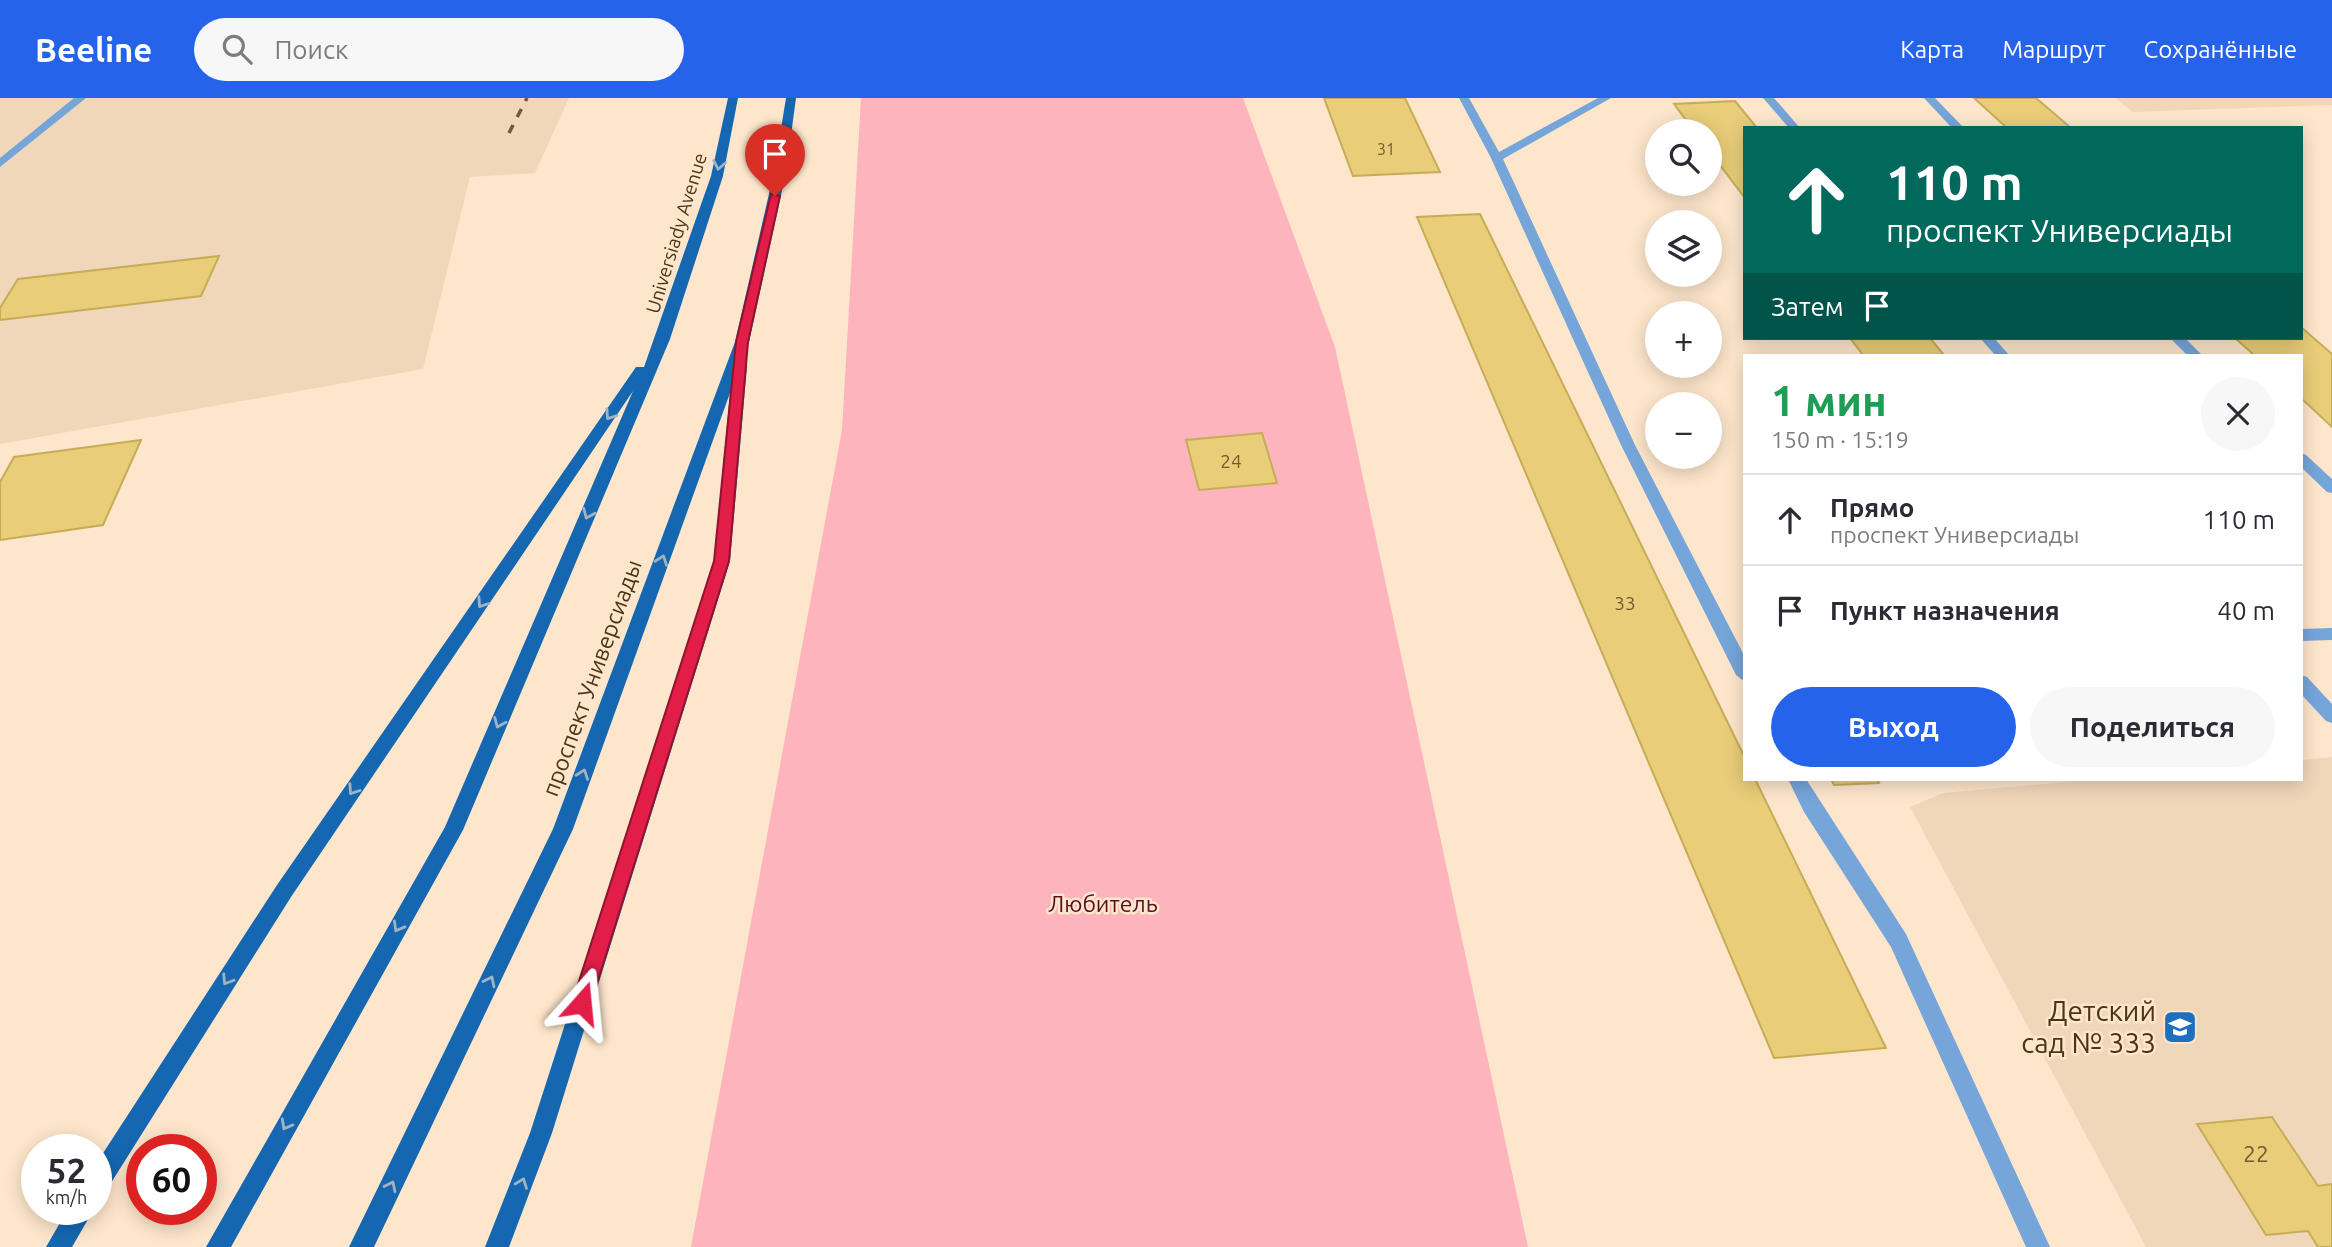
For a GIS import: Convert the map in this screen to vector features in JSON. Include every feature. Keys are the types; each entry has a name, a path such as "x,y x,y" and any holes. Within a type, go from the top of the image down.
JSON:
{"main road":[{"name":"Universiady Avenue","path":"663,339 717,176 733,98"},
{"name":"проспект Универсиады","path":"361,1247 563,829 742,342 780,172 791,98"},
{"path":"112,1161 284,891 663,339"},
{"path":"218,1247 453,830 663,339"},
{"path":"497,1247 541,1133 722,561 742,342"},
{"path":"58,1247 72,1225"}],"lane":[{"path":"0,164 81,98"},
{"path":"1464,98 1497,158 1628,445 1743,671"},
{"path":"1497,158 1606,98"},
{"path":"1768,98 1793,126"},
{"path":"1929,98 1957,126"},
{"path":"1988,340 2002,354"},
{"path":"2179,340 2194,354"},
{"path":"2303,460 2332,488"},
{"path":"2303,635 2332,634"},
{"path":"2303,684 2332,716"},
{"path":"1798,781 1811,806 1899,941 2038,1247"}],"shaded area":[{"path":"0,98 569,98 535,173 470,177 423,369 0,444"},
{"path":"2115,98 2332,98 2332,105 2133,112"},
{"name":"Детский сад № 333","path":"2332,757 2332,1247 2146,1247 1910,807 1943,793 2077,781 2303,781 2303,760"}],"green space":[{"name":"Любитель","path":"861,98 1243,98 1335,347 1528,1247 691,1247 842,430"}],"building":[{"path":"1324,98 1405,98 1440,172 1353,176"},
{"path":"1974,98 2036,98 2069,126 2005,126"},
{"path":"1735,101 1755,126 1743,126 1743,195 1722,168 1722,119 1685,119 1674,104"},
{"path":"1480,214 1743,754 1743,781 1756,781 1886,1048 1774,1058 1417,217"},
{"path":"219,256 201,296 0,320 0,308 18,279"},
{"path":"2303,329 2332,354 2332,427 2303,400 2303,354 2253,354 2237,340 2303,340"},
{"path":"1852,340 1932,340 1943,354 1862,354"},
{"path":"1262,433 1277,483 1199,490 1186,440"},
{"path":"141,440 103,525 0,540 0,482 14,457"},
{"path":"1832,781 1879,783 1834,785"},
{"path":"2272,1117 2318,1186 2332,1184 2332,1247 2318,1247 2308,1231 2266,1235 2197,1124"}],"railway":[{"path":"509,133 527,98"}],"place":[{"name":"Детский сад № 333","path":"2180,1027"}],"route":[{"path":"582,1003 722,561 742,342 775,196"}]}
